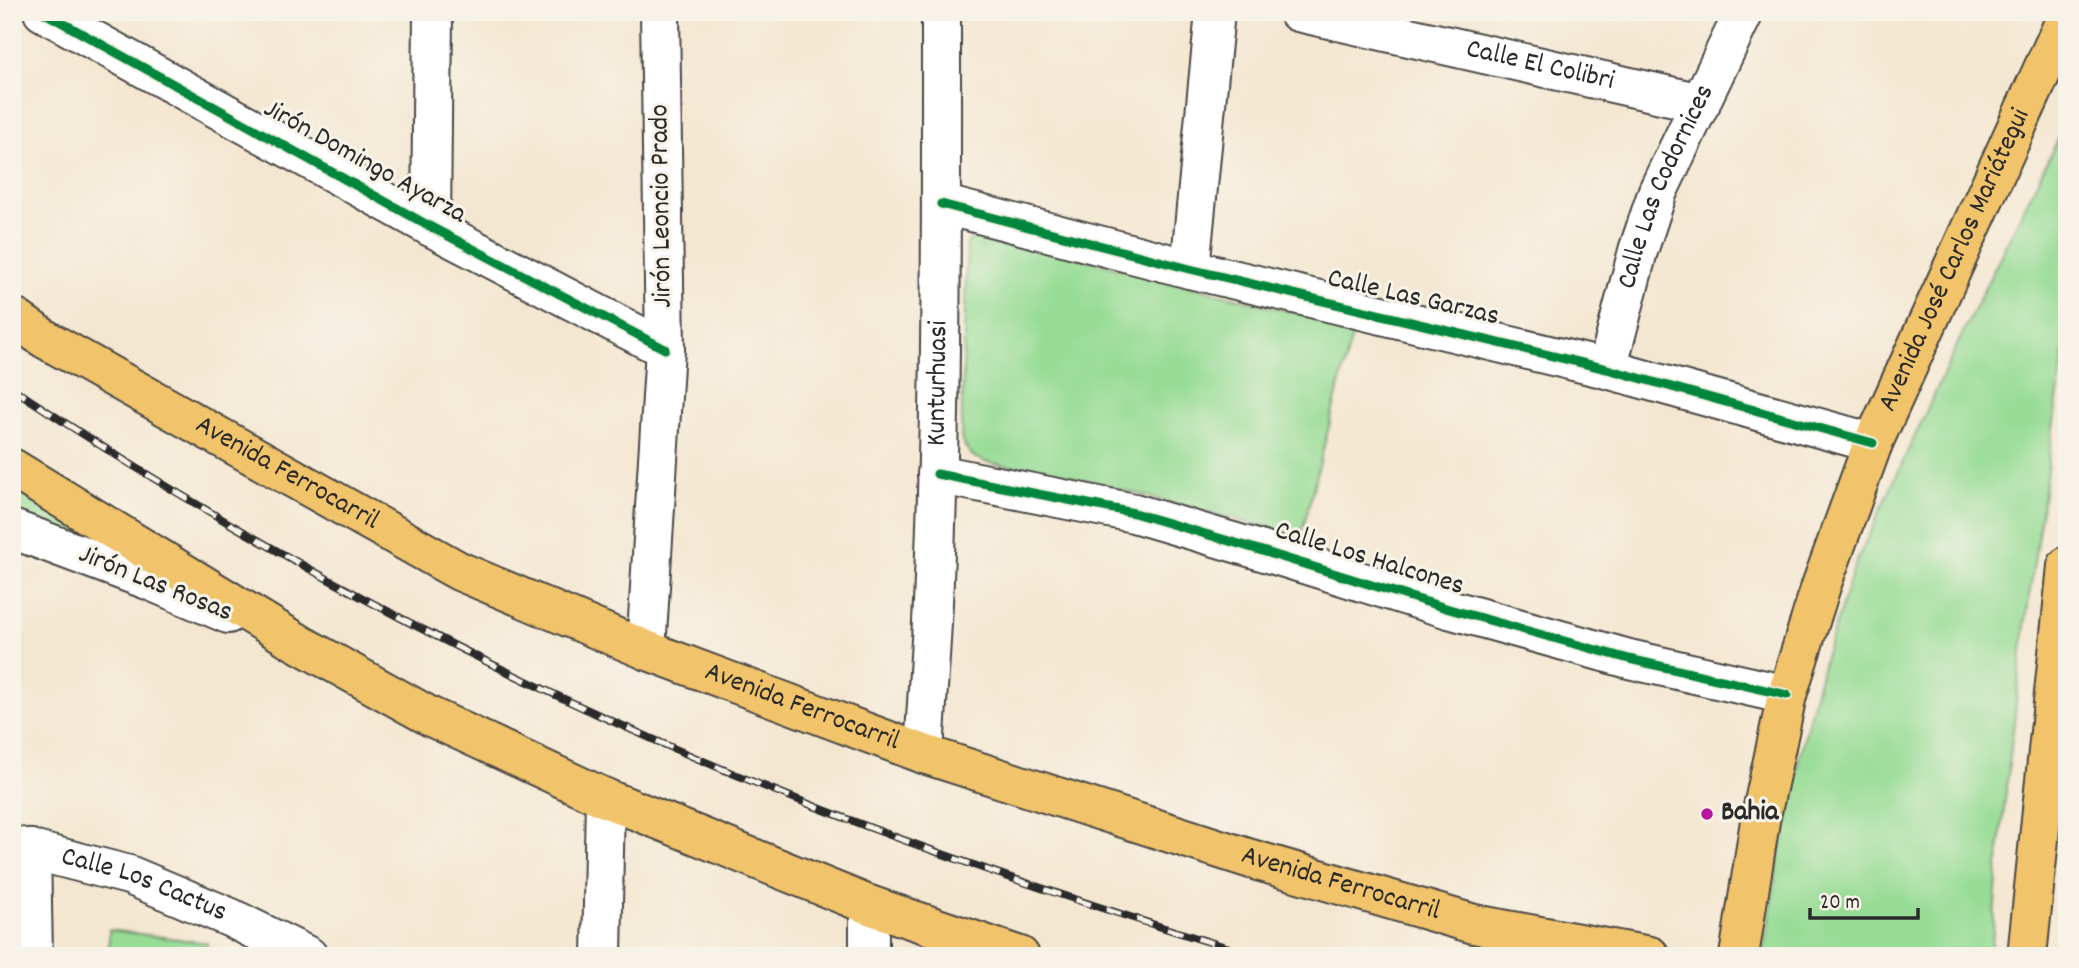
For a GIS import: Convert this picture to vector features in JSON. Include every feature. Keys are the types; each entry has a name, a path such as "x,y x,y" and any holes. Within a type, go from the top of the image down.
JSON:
{"main road":[{"name":"Avenida José Carlos Mariátegui","path":"1739,956 1760,821 1787,695 1821,586 1873,443 2065,24"},
{"name":"Avenida Ferrocarril","path":"12,316 45,339 459,571 646,650 924,754 1251,859 1474,924 1650,956"},
{"path":"12,468 298,643 431,717 605,798 869,905 1020,956"},
{"path":"2028,956 2067,566"}],"street":[{"name":"Jirón Domingo Ayarza","path":"43,12 431,227 665,349"},
{"path":"431,227 433,12"},
{"name":"Jirón Leoncio Prado","path":"646,650 665,349 660,12"},
{"name":"Kunturhuasi","path":"924,754 937,474 941,12"},
{"path":"1190,269 1215,12"},
{"name":"Calle El Colibri","path":"1298,12 1701,103"},
{"name":"Calle Las Codornices","path":"1607,369 1637,251 1658,191 1744,12"},
{"name":"Calle Las Garzas","path":"941,204 1190,269 1607,369 1873,443"},
{"name":"Calle Los Halcones","path":"937,474 1134,513 1449,610 1629,659 1787,695"},
{"name":"Jirón Las Rosas","path":"12,529 148,580 298,643"},
{"path":"602,956 605,798"},
{"path":"21,847 33,956"},
{"name":"Calle Los Cactus","path":"21,847 129,875 231,918 308,956"},
{"path":"869,905 869,956"}],"green space":[{"path":"2067,121 2067,330 2025,626 1999,852 1991,956 1763,955 1799,758 1824,660 1855,565 1967,324"},
{"path":"982,233 1354,328 1301,536 1061,474 986,462 974,457 961,439 967,243"},
{"path":"12,479 186,587 12,516"},
{"path":"109,930 207,943 207,956 109,956"}],"railway":[{"path":"12,388 108,450 305,567 510,673 614,722 824,810 930,850 1255,956"}],"cycle path":[{"path":"43,12 431,227 665,349"},
{"path":"941,204 1190,269 1607,369 1873,443"},
{"path":"937,474 1134,513 1449,609 1629,659 1787,695"}],"place":[{"name":"Bahia","path":"1707,814"}]}
